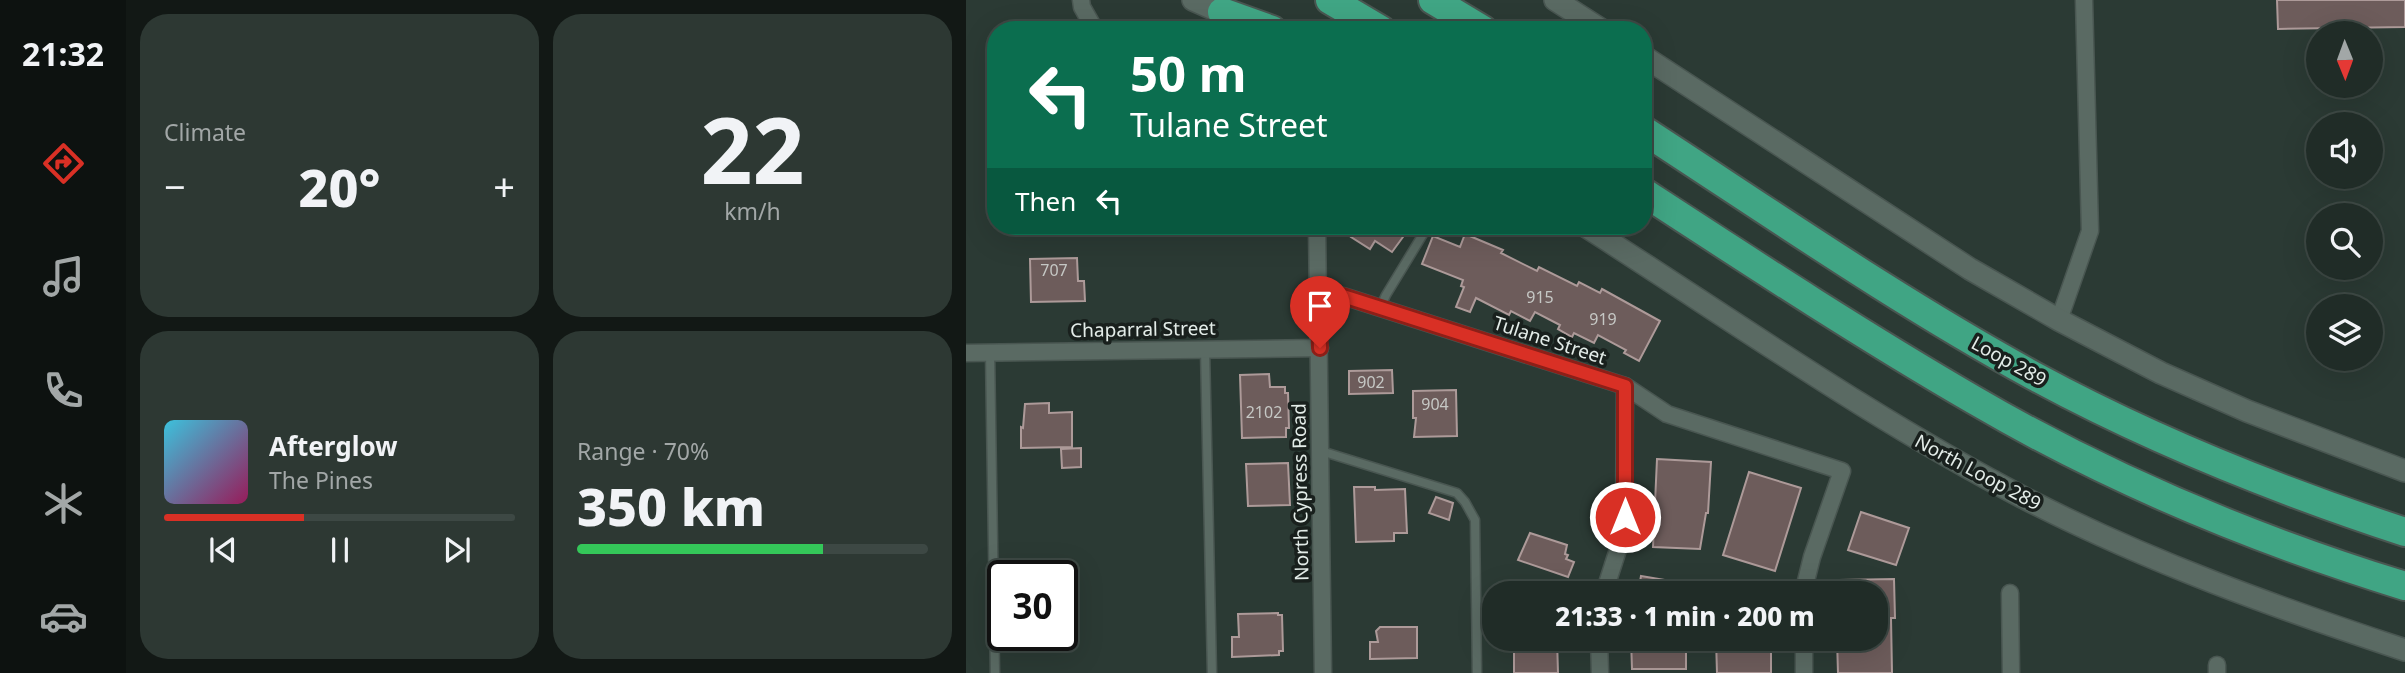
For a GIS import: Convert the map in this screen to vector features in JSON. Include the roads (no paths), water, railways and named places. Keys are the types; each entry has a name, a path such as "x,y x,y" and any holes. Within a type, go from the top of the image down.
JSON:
{"highway":[{"path":"1330,0 1366,21"},
{"path":"1433,0 1468,21"},
{"path":"1222,12 1247,21"},
{"name":"Loop 289","path":"1652,136 1865,274 2034,376 2179,447 2276,487 2405,532"},
{"path":"1652,198 1974,401 2076,455 2242,529 2301,552 2405,586"},
{"path":"1652,213 1753,263"}],"main road":[{"path":"1193,0 1240,21"},
{"path":"1555,0 1588,21"},
{"path":"1652,62 1970,269 2059,320 2161,373 2247,411 2405,471"},
{"name":"North Loop 289","path":"1599,235 1781,355 1914,438 2028,500 2196,578 2405,650"}],"street":[{"path":"1082,0 1082,8 1090,21"},
{"path":"2059,320 2090,231 2084,0"},
{"name":"North Cypress Road","path":"1317,235 1323,673"},
{"name":"Tulane Street","path":"1318,296 1343,296 1625,386 1667,414 1842,471 1806,581"},
{"name":"Chaparral Street","path":"966,353 1320,348"},
{"path":"1608,581 1624,531 1625,386"},
{"path":"2010,593 2011,673"},
{"path":"1599,651 1600,673"},
{"path":"1804,651 1804,673"}],"lane":[{"path":"1380,308 1385,295 1423,235"},
{"path":"1205,350 1212,673"},
{"path":"990,352 995,673"},
{"path":"1321,451 1457,493 1465,502 1475,520 1477,673"}]}
